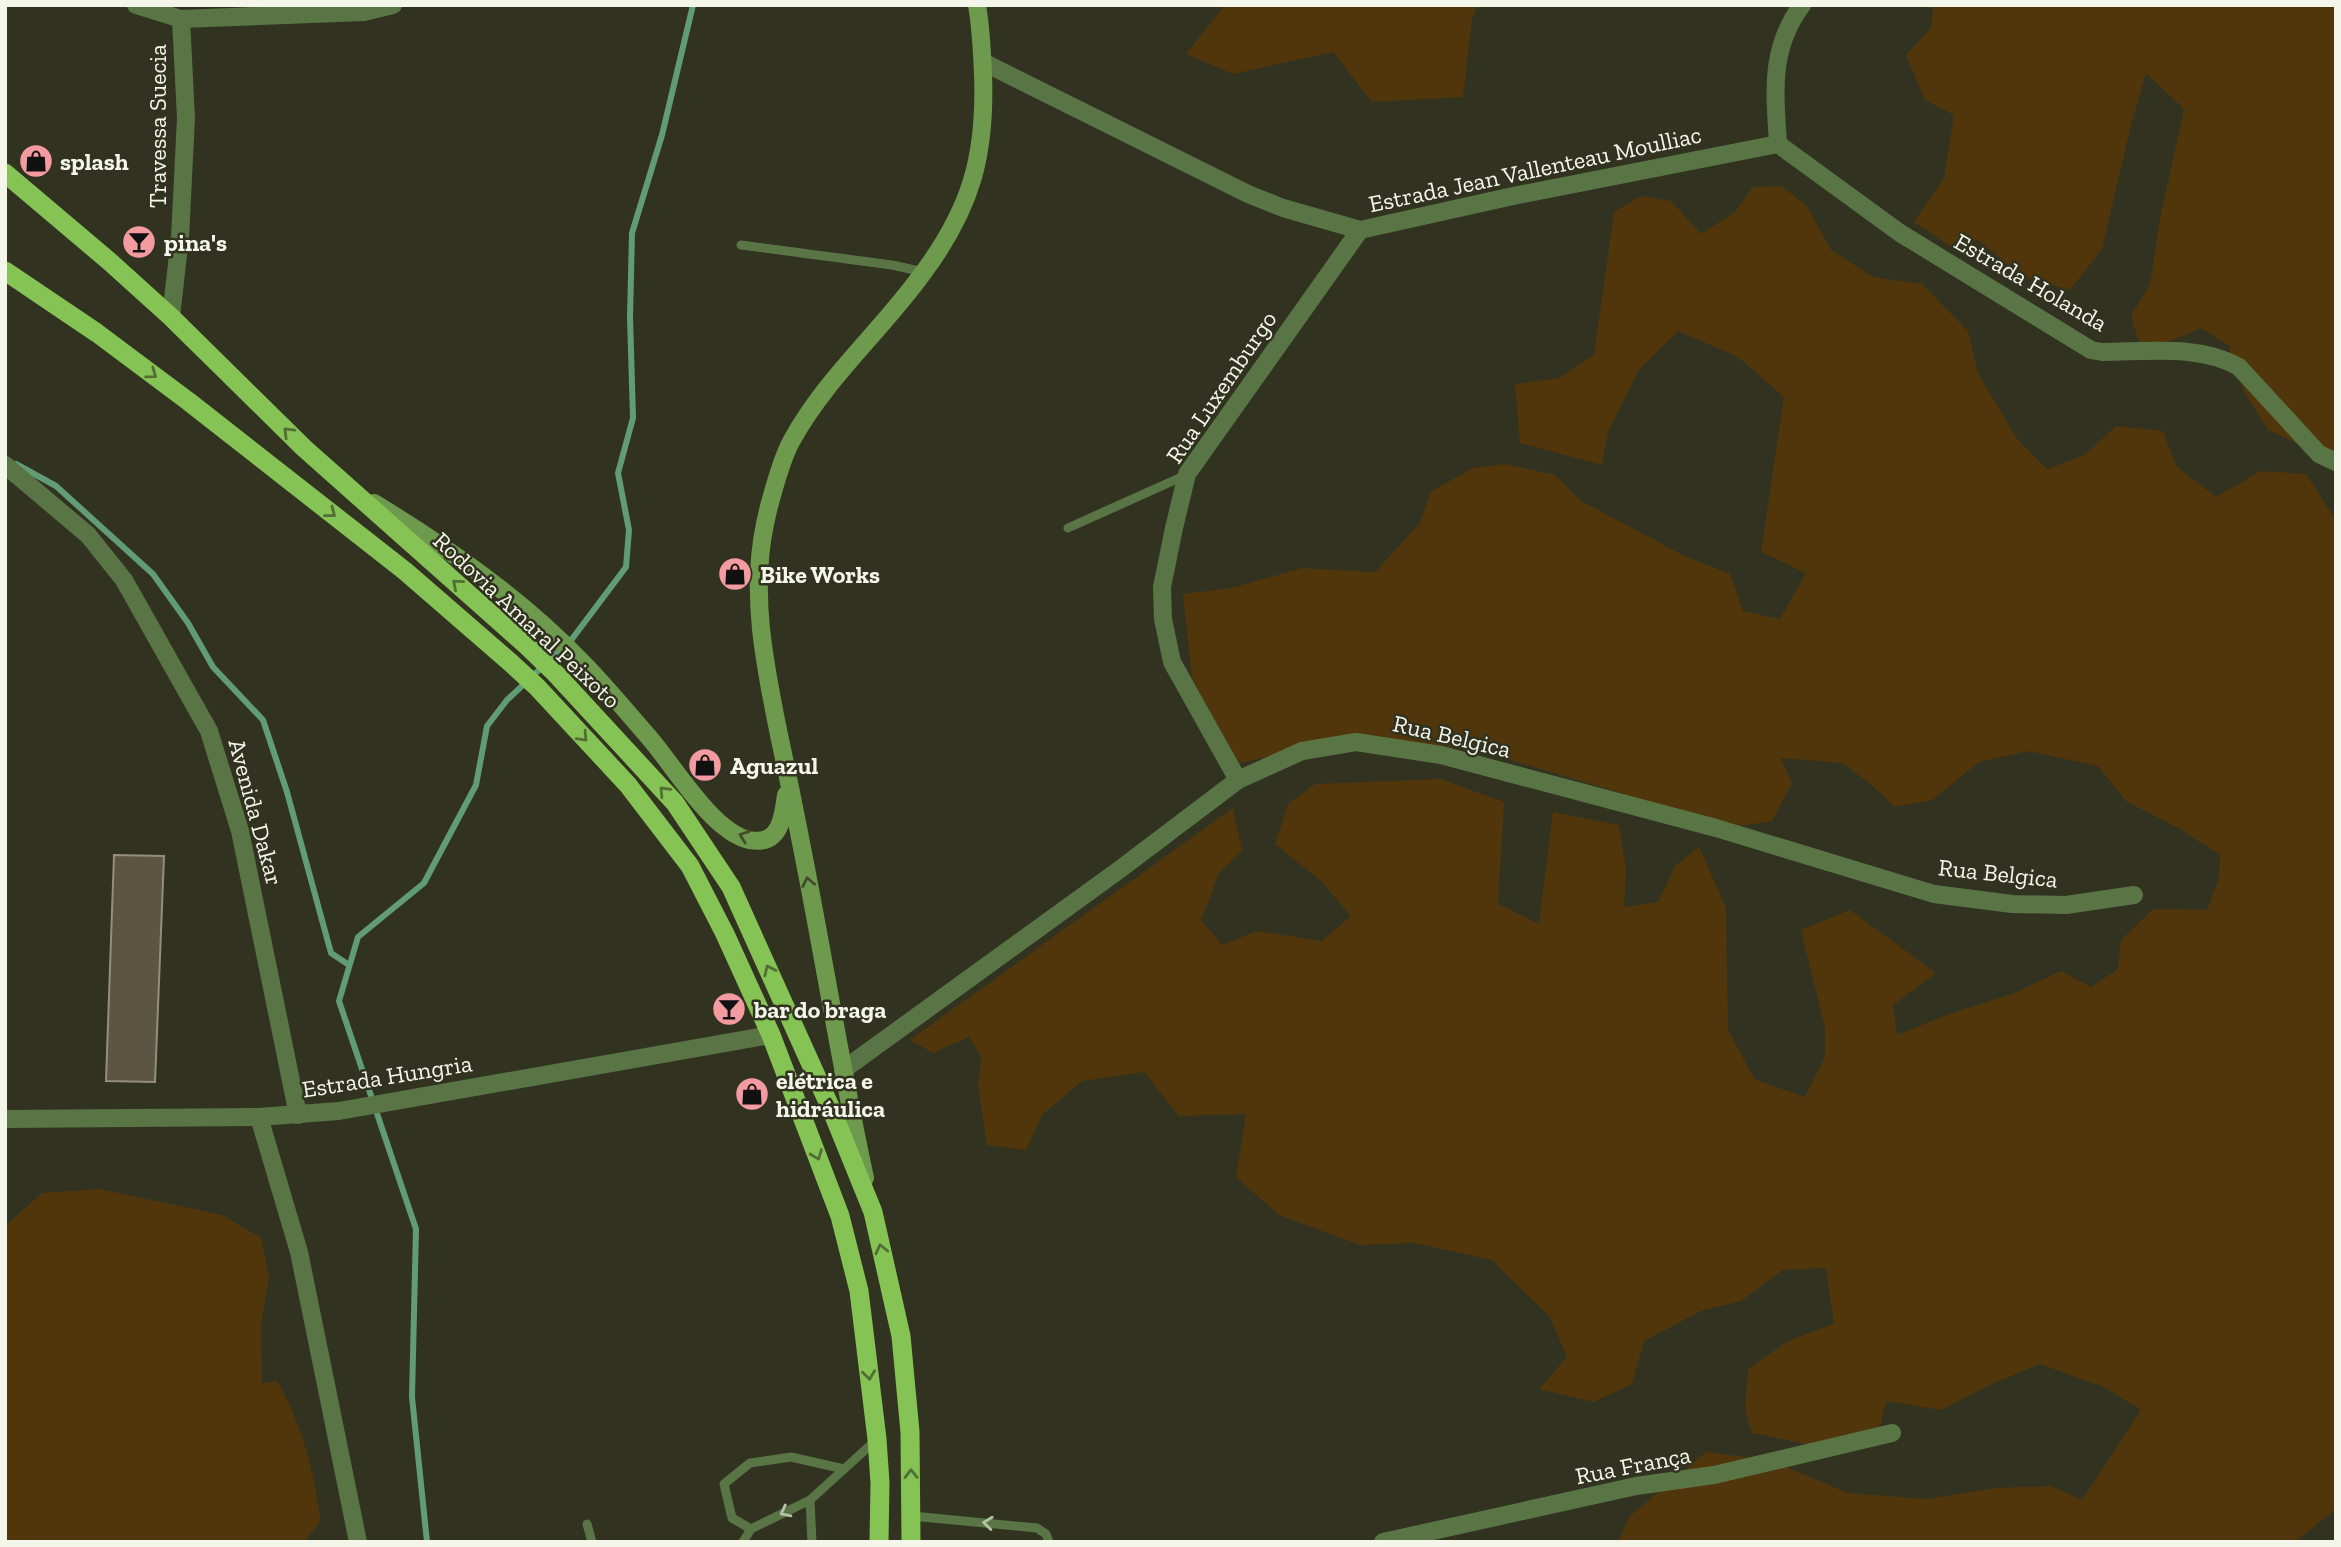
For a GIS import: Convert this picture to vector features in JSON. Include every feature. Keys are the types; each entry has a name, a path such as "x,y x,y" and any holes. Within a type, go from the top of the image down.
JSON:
{"highway":[{"name":"Rodovia Amaral Peixoto","path":"5,173 171,317 304,449 556,674 675,803 731,887 832,1111 873,1212 901,1336 910,1432 911,1542"},
{"path":"5,185 59,232 109,261"},
{"path":"5,257 70,302 97,333"},
{"name":"Rodovia Amaral Peixoto","path":"5,271 97,333 188,401 405,571 511,663 537,687 628,785 690,866 725,934 771,1035 840,1216 859,1291 877,1439 880,1483 879,1542"}],"main road":[{"path":"873,1212 770,690 759,611 759,563 765,523 790,443 809,413 924,272 964,205 977,169 985,116 982,29 976,5"},
{"path":"348,487 427,536 497,586 549,630 579,659 658,747 709,813 732,832 761,841 775,835 782,822 788,778"}],"street":[{"name":"Travessa Suecia","path":"136,5 181,19 364,12 393,5"},
{"path":"1778,144 1774,85 1779,51 1789,23 1801,5"},
{"name":"Travessa Suecia","path":"171,317 180,237 186,118 181,19"},
{"name":"Estrada Jean Vallenteau Moulliac","path":"983,62 1248,194 1283,208 1360,230 1513,195 1778,144"},
{"name":"Estrada Holanda","path":"1778,144 1900,233 2084,346 2102,352 2192,352 2231,363 2319,454 2336,462"},
{"name":"Rua Luxemburgo","path":"1238,780 1172,662 1163,619 1162,587 1188,474 1360,230"},
{"name":"Avenida Dakar","path":"5,465 88,535 124,580 209,731 240,831 298,1115"},
{"name":"Rua Belgica","path":"843,1070 1119,870 1238,780 1302,751 1356,742 1441,755 1716,828 1934,894 2012,904 2066,905 2134,895"},
{"name":"Estrada Hungria","path":"5,1119 259,1117 339,1111 771,1035"},
{"path":"259,1117 299,1252 358,1542"},
{"name":"Rua França","path":"1383,1542 1636,1486 1714,1475 1892,1433"}],"lane":[{"path":"741,245 892,265 924,272"},
{"path":"1068,528 1188,474"},
{"path":"743,1542 751,1529 810,1500 877,1439"},
{"path":"751,1529 732,1518 724,1484 750,1463 791,1457 844,1469"},
{"path":"810,1500 812,1542"},
{"path":"912,1516 1037,1528 1046,1534 1049,1542"},
{"path":"587,1524 592,1542"}],"shaded area":[{"path":"1225,5 1478,5 1472,19 1463,97 1372,102 1333,52 1233,74 1186,54"},
{"path":"1933,5 2336,5 2336,452 2310,449 2268,430 2244,391 2231,360 2230,346 2201,328 2142,353 2131,316 2150,284 2160,219 2184,109 2146,73 2102,249 2070,290 2023,277 1977,239 1959,252 1914,222 1944,178 1954,115 1925,100 1906,55 1931,28"},
{"path":"1781,186 1807,206 1831,250 1873,277 1922,284 1968,331 1978,373 2017,439 2047,469 2085,455 2116,426 2163,431 2176,466 2216,497 2261,471 2306,474 2336,520 2336,1509 2295,1542 1618,1542 1630,1516 1706,1452 1769,1460 1848,1493 1926,1499 1996,1488 2051,1486 2082,1500 2141,1410 2104,1387 2040,1364 1994,1383 1941,1410 1886,1401 1877,1441 1837,1450 1752,1433 1745,1409 1748,1369 1788,1341 1834,1324 1826,1268 1783,1270 1741,1301 1701,1311 1644,1341 1632,1384 1594,1402 1539,1389 1567,1357 1550,1317 1492,1260 1414,1243 1360,1245 1279,1215 1236,1177 1246,1114 1179,1116 1144,1072 1082,1081 1042,1115 1026,1150 987,1145 978,1085 981,1057 969,1037 933,1053 910,1040 1233,808 1242,851 1219,873 1201,920 1222,945 1257,931 1322,941 1351,916 1321,881 1275,844 1288,804 1315,784 1441,779 1504,802 1498,904 1539,924 1553,812 1619,825 1626,870 1624,907 1658,902 1676,865 1699,847 1726,908 1728,1029 1754,1079 1805,1097 1825,1057 1825,1028 1801,930 1850,910 1936,973 1893,1005 1897,1035 2012,994 2061,971 2091,987 2118,969 2121,940 2153,909 2207,910 2219,878 2220,855 2178,828 2126,801 2098,766 2028,751 1979,762 1932,800 1895,807 1842,763 1781,758 1792,783 1772,821 1734,827 1481,751 1362,737 1239,763 1192,678 1183,594 1232,588 1302,568 1375,572 1420,523 1431,492 1472,468 1505,464 1555,475 1581,501 1685,556 1730,574 1743,611 1780,619 1806,573 1761,552 1784,397 1738,357 1678,331 1638,371 1608,432 1602,465 1520,443 1515,384 1559,378 1594,355 1614,212 1641,196 1671,201 1701,234 1735,212 1753,187"},
{"path":"100,1189 222,1215 261,1238 269,1276 261,1326 262,1383 277,1381 294,1414 310,1466 321,1521 304,1542 5,1542 5,1226 42,1193"}],"building":[{"path":"114,855 164,856 155,1082 106,1081"}],"waterway":[{"path":"427,1542 412,1397 416,1229 339,1001 358,937 424,883 476,785 487,726 507,700 572,639 626,567 629,530 618,473 633,418 630,317 632,233 662,135 693,5"},
{"path":"16,464 56,486 153,574 188,623 213,667 263,720 287,792 331,953 349,965"}],"place":[{"name":"splash","path":"36,161"},
{"name":"pina's","path":"139,242"},
{"name":"Bike Works","path":"735,574"},
{"name":"Aguazul","path":"705,765"},
{"name":"bar do braga","path":"729,1009"},
{"name":"elétrica e hidráulica","path":"752,1094"}]}
